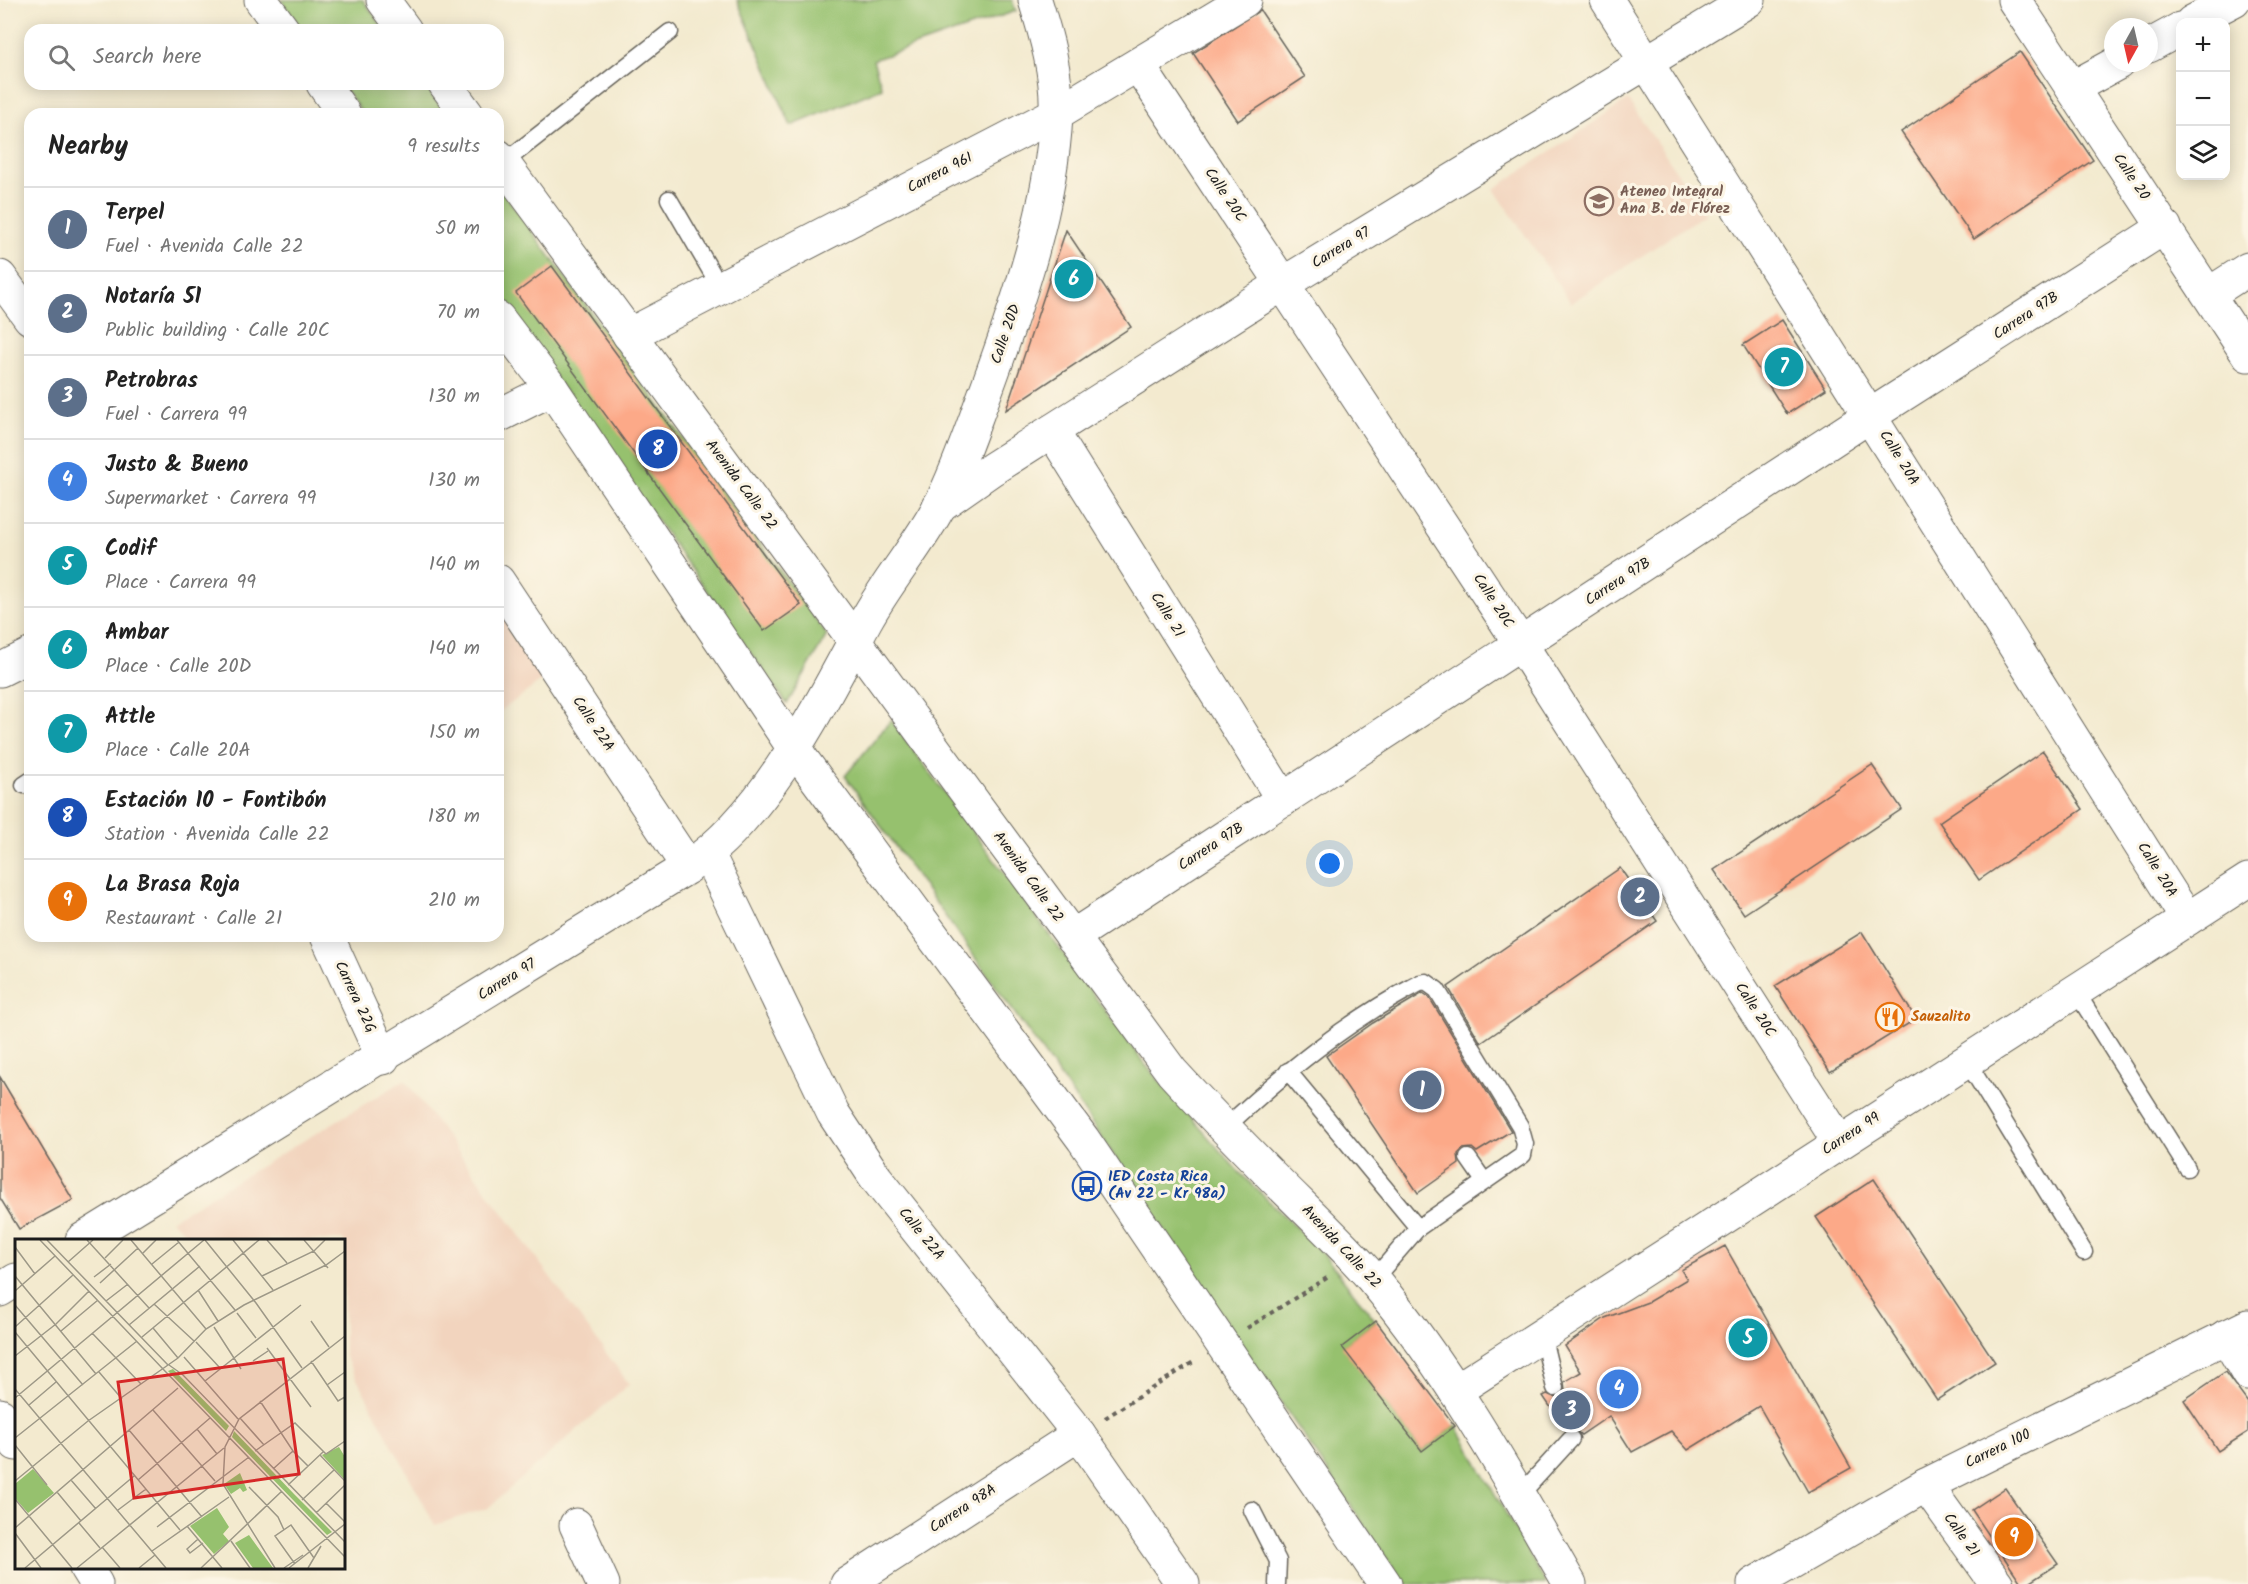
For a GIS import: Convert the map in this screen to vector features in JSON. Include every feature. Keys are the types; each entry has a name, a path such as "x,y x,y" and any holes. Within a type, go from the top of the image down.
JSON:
{"street":[{"path":"261,0 279,24"},
{"path":"383,0 401,24"},
{"name":"Calle 20D","path":"855,640 880,596 939,506 959,462 1014,312 1039,218 1056,113 1051,62 1035,0"},
{"name":"Carrera 96I","path":"629,335 719,285 1056,113 1245,0"},
{"name":"Calle 20A","path":"1607,0 2187,919"},
{"name":"Carrera 97","path":"939,506 1284,283 1749,0"},
{"name":"Calle 20","path":"2014,0 2248,355"},
{"path":"2200,18 2234,0"},
{"path":"2158,41 2176,32"},
{"name":"Calle 20C","path":"1138,65 1522,646 1839,1142"},
{"path":"2072,88 2104,71"},
{"path":"326,90 340,108"},
{"path":"449,90 463,108"},
{"name":"Avenida Calle 22","path":"504,165 1172,1072 1331,1233 1373,1280 1417,1336 1455,1391 1570,1584"},
{"name":"Carrera 97B","path":"1072,937 1522,646 1871,415 2165,227"},
{"path":"2209,294 2248,269"},
{"path":"0,277 24,310"},
{"path":"504,326 552,389 793,747 1083,1139 1209,1323 1360,1551 1385,1584"},
{"path":"504,413 552,389"},
{"name":"Calle 21","path":"1052,431 1283,800"},
{"name":"Calle 22A","path":"504,589 698,861 851,1144 1079,1434 1183,1584"},
{"name":"Carrera 97","path":"84,1239 382,1058 698,861 739,823 793,747 855,640"},
{"path":"0,670 24,658"},
{"name":"Carrera 99","path":"1455,1391 2248,880"},
{"name":"Carrera 22G","path":"330,942 382,1058"},
{"path":"0,1290 15,1281"},
{"path":"2237,1331 2248,1374"},
{"name":"Carrera 100","path":"1754,1584 1926,1485 2237,1331"},
{"path":"0,1415 15,1442"},
{"name":"Carrera 98A","path":"854,1582 1079,1434"},
{"name":"Calle 21","path":"1926,1485 1997,1584"},
{"path":"576,1525 603,1584"},
{"path":"1360,1551 1377,1584"},
{"path":"87,1569 96,1584"}],"lane":[{"path":"504,157 670,32"},
{"path":"669,199 719,285"},
{"path":"1225,1128 1288,1071 1420,983 1426,982 1437,990 1520,1126 1525,1143 1523,1155 1418,1228 1373,1280"},
{"path":"2075,990 2187,1168"},
{"path":"1966,1060 2084,1252"},
{"path":"1288,1071 1418,1228"},
{"path":"1468,1158 1484,1181"},
{"path":"1542,1334 1554,1388"},
{"path":"1519,1496 1571,1439"},
{"path":"1252,1510 1278,1561 1277,1584"}],"shaded area":[{"name":"Ateneo Integral Ana B. de Flórez","path":"1628,100 1705,214 1571,303 1494,189"},
{"path":"504,619 544,679 504,709"},
{"path":"405,1080 629,1384 488,1508 435,1525 345,1357 345,1239 193,1239 171,1220"}],"green space":[{"path":"281,0 363,0 381,24 298,24"},
{"path":"737,0 1012,0 1016,11 873,60 882,88 791,126"},
{"path":"345,90 428,90 442,108 359,108"},
{"path":"504,193 827,635 787,704 504,305"},
{"path":"891,720 1143,1062 1236,1169 1325,1256 1376,1321 1343,1347 1422,1451 1456,1425 1546,1584 1404,1584 1064,1082 845,776"}],"building":[{"path":"1260,10 1305,77 1238,121 1193,53"},
{"path":"2020,52 2093,160 1974,239 1901,132"},
{"path":"1066,230 1131,327 1006,410"},
{"path":"552,266 801,605 764,631 516,293"},
{"path":"1782,320 1826,389 1787,414 1743,345"},
{"path":"2043,751 2083,809 1979,880 1939,822"},
{"path":"1872,765 1902,809 1744,914 1714,870"},
{"path":"1620,868 1657,921 1481,1043 1448,987"},
{"path":"1862,932 1916,1019 1830,1072 1775,986"},
{"path":"1423,993 1429,997 1511,1131 1477,1152 1472,1148 1463,1149 1458,1154 1459,1164 1418,1193 1326,1056 1373,1023"},
{"path":"0,1077 73,1200 19,1229 0,1198"},
{"path":"1874,1179 1995,1362 1937,1400 1816,1217"},
{"path":"1725,1246 1851,1468 1808,1492 1759,1406 1688,1450 1671,1431 1632,1452 1609,1416 1581,1435 1574,1429 1566,1430 1543,1396 1547,1394 1557,1398 1562,1396 1565,1390 1564,1382 1581,1372 1565,1346 1605,1318 1648,1302 1687,1279 1681,1270"},
{"path":"1376,1321 1455,1426 1422,1451 1342,1347"},
{"path":"2225,1372 2248,1403 2248,1432 2218,1451 2184,1400"},
{"path":"2005,1488 2058,1564 2027,1584 2022,1584 1972,1510"}],"place":[{"name":"Ateneo Integral Ana B. de Flórez","path":"1599,201"},
{"name":"Ambar","path":"1074,279"},
{"name":"Attle","path":"1784,367"},
{"name":"Estación 10 - Fontibón","path":"658,449"},
{"name":"Notaría 51","path":"1640,897"},
{"name":"Sauzalito","path":"1890,1017"},
{"name":"Terpel","path":"1422,1090"},
{"name":"IED Costa Rica (Av 22 - Kr 98a)","path":"1087,1186"},
{"name":"Codif","path":"1748,1338"},
{"name":"Justo & Bueno","path":"1619,1389"},
{"name":"Petrobras","path":"1571,1410"},
{"name":"La Brasa Roja","path":"2014,1537"}]}
